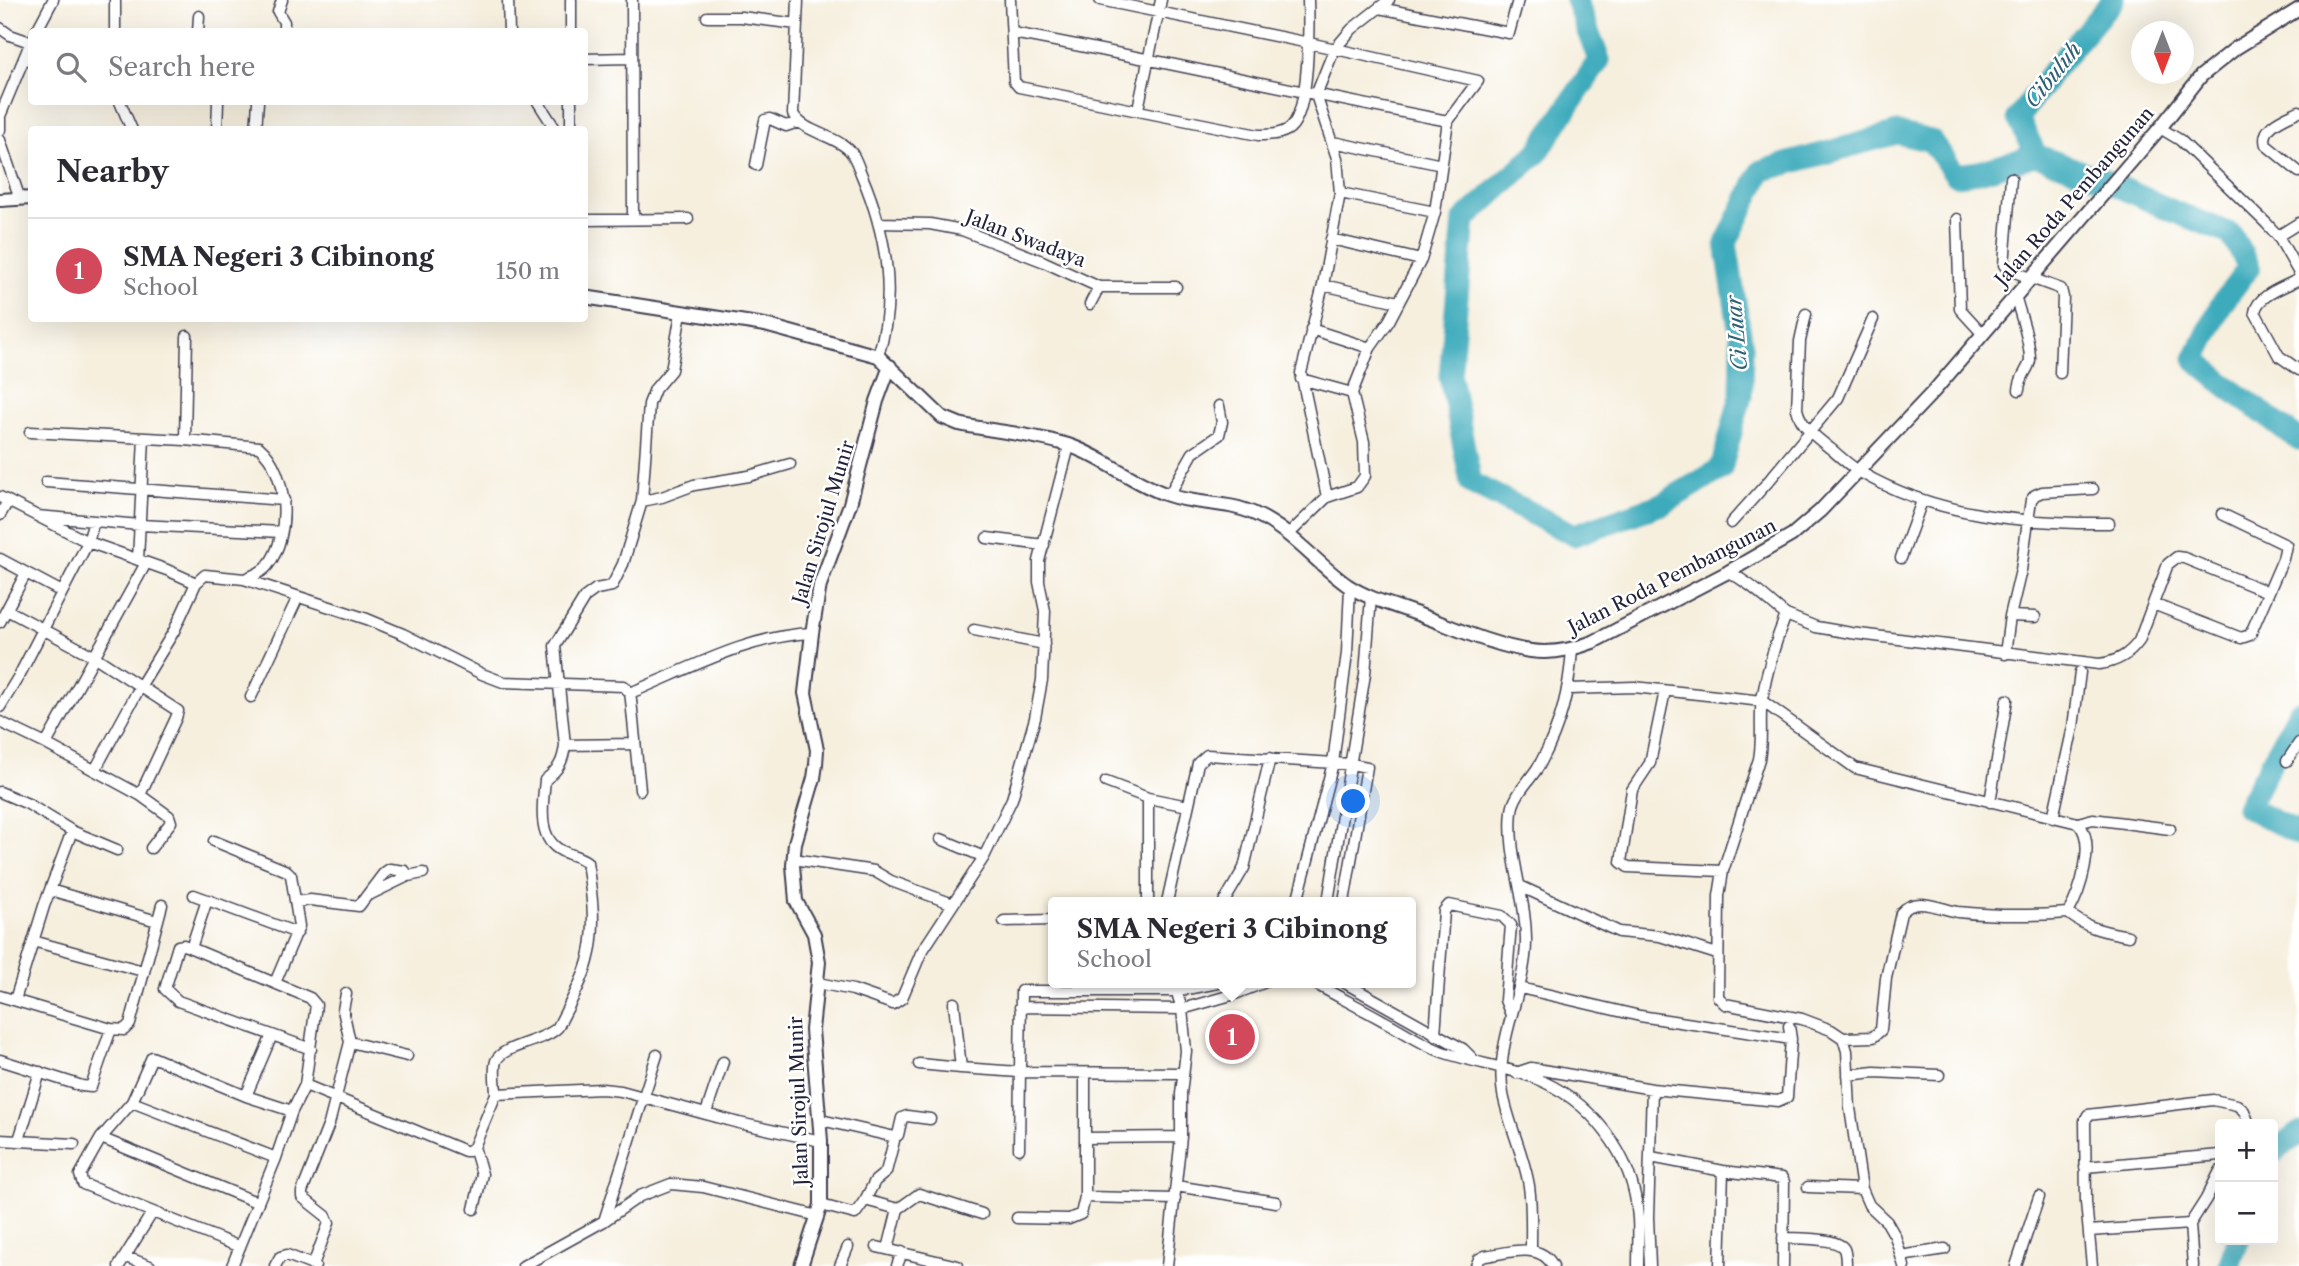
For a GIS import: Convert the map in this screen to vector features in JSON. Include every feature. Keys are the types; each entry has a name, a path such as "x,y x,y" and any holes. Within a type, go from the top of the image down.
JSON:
{"street":[{"path":"38,28 53,0"},
{"path":"115,0 115,28"},
{"path":"282,0 278,12 284,22 284,28"},
{"path":"508,0 509,28"},
{"path":"571,0 571,28"},
{"path":"632,0 633,218"},
{"path":"798,0 792,110 798,122 849,149 869,192 878,223 888,286 886,328 878,356"},
{"path":"1010,0 1014,81 1019,87 1258,135 1270,135 1290,128 1298,118 1309,43 1308,0"},
{"path":"1100,0 1478,81 1448,121 1435,212 1421,260 1370,348 1352,393 1364,442 1365,475 1357,487 1327,497 1288,535"},
{"path":"1138,109 1161,0"},
{"path":"1327,497 1301,379 1301,368 1323,285 1340,193 1339,168 1333,142 1316,95 1335,50 1353,29 1390,0"},
{"path":"1379,8 1509,33 1518,0"},
{"name":"Jalan Roda Pembangunan","path":"588,298 765,325 878,356 942,417 959,424 1069,446 1096,457 1145,486 1169,495 1246,510 1258,515 1288,535 1350,587 1371,597 1528,651 1572,650 1593,642 1728,572 1792,535 1859,472 1934,391 2160,128 2193,85 2236,48 2299,9"},
{"path":"198,28 199,16"},
{"path":"707,17 741,17 797,24"},
{"path":"0,28 10,35 28,39"},
{"path":"1013,33 1448,121"},
{"path":"0,130 1,116 28,48"},
{"path":"588,59 631,58"},
{"path":"121,105 130,126"},
{"path":"217,126 218,105"},
{"path":"257,126 258,105"},
{"path":"540,105 553,126"},
{"path":"571,105 571,126"},
{"path":"2299,111 2272,126 2264,141 2299,172"},
{"path":"756,165 765,120 770,119 786,126 798,122"},
{"path":"2160,128 2180,140 2278,236 2299,274"},
{"path":"0,140 26,198 0,200"},
{"path":"1333,142 1442,165"},
{"path":"2011,178 2004,265 2030,278 2057,286 2062,292 2060,373"},
{"path":"1340,193 1435,212"},
{"path":"588,220 688,219"},
{"path":"1957,219 1960,309 1982,333"},
{"name":"Jalan Swadaya","path":"878,223 930,224 962,230 1042,261 1099,287 1090,304"},
{"path":"2278,236 2299,223"},
{"path":"1331,239 1421,260"},
{"path":"2299,279 2257,303 2255,308 2279,356 2299,370"},
{"path":"1323,285 1398,302"},
{"path":"1099,287 1176,287"},
{"path":"2015,295 2030,361 2020,379 2019,390"},
{"path":"305,1085 469,1151 474,1147 496,1094 498,1058 507,1051 548,1036 558,1027 582,979 592,943 593,913 587,862 551,844 544,832 545,780 557,770 563,760 565,745 554,652 557,641 585,597 596,589 612,586 616,581 642,501 649,404 655,388 671,370 681,313"},
{"path":"1806,313 1800,341 1797,409 1799,418 1811,432 1859,472 1922,501 1969,513 2109,523"},
{"path":"1731,523 1811,432 1843,390 1873,319"},
{"path":"1311,329 1370,348"},
{"path":"185,440 187,335"},
{"name":"Jalan Sirojul Munir","path":"801,1266 819,1211 821,1141 812,1030 818,984 817,946 796,901 793,859 816,764 817,750 806,692 811,633 820,585 850,504 877,401 890,366"},
{"path":"1301,379 1352,393"},
{"path":"1169,495 1193,453 1219,435 1222,422 1219,406"},
{"path":"30,432 185,440 259,447 272,462 284,500 281,532 273,558 267,567 244,579"},
{"path":"46,744 95,657 142,561 140,525 144,438"},
{"path":"818,984 853,990 893,1004 898,1002 920,953 984,857 1012,799 1042,680 1045,611 1039,582 1039,561 1069,446"},
{"path":"642,501 694,485 749,476 790,464"},
{"path":"46,482 284,500"},
{"path":"2004,654 2021,570 2031,500 2035,495 2048,492 2093,489"},
{"path":"0,514 4,499 88,542 195,583"},
{"path":"1900,558 1922,501"},
{"path":"2153,604 2244,638 2250,635 2287,551 2286,545 2222,514"},
{"path":"37,516 140,525 281,532"},
{"path":"0,707 88,542 94,521"},
{"path":"986,538 1044,545"},
{"path":"1728,572 1746,580 1786,615 1816,627 2087,664 2110,663 2132,650 2139,640 2168,564 2177,557 2268,592"},
{"path":"0,559 62,592"},
{"path":"0,621 26,573"},
{"path":"95,770 174,631 195,583 205,575 212,574 244,579 367,619 492,679 515,683 624,687 630,693 640,790"},
{"path":"1298,897 1333,763 1347,653 1350,587"},
{"path":"251,697 298,597"},
{"path":"1329,897 1365,674 1371,597"},
{"path":"7,610 95,657 175,708 178,714 140,795"},
{"path":"1786,615 1777,639 1762,701 1762,744 1759,758 1723,871 1719,896 1717,954 1717,991 1721,1001 1802,1019 1831,1030 1843,1038 1873,1037 1881,1030 1886,978 1901,913 1905,908 1922,904 1953,911 1994,915 2068,913 2090,928 2127,936"},
{"path":"2010,616 2035,617"},
{"path":"974,630 1044,644"},
{"path":"630,693 752,642 811,633"},
{"path":"1531,1250 1529,1186 1503,1094 1502,1069 1511,1015 1520,988 1526,943 1520,886 1511,842 1513,804 1542,761 1569,689 1572,650"},
{"path":"2053,818 2073,727 2080,671"},
{"path":"1569,689 1634,687 1762,701 1855,768 2078,823 2092,819 2170,830"},
{"path":"1665,691 1650,763 1632,790 1621,862 1628,867 1723,871"},
{"path":"1990,802 2007,701"},
{"path":"0,722 140,795 170,818 171,822 151,848"},
{"path":"2287,761 2299,743"},
{"path":"565,745 635,744"},
{"path":"1168,897 1198,763 1207,755 1365,766 1368,772 1345,897"},
{"path":"1227,897 1244,868 1270,758"},
{"path":"1106,782 1147,798 1188,806"},
{"path":"0,792 28,804 72,831 117,849"},
{"path":"1147,798 1148,897"},
{"path":"2068,913 2078,897 2082,883 2086,844 2084,831 2078,823"},
{"path":"15,1000 72,831"},
{"path":"941,839 984,857"},
{"path":"214,841 289,872 303,901 297,933 275,983"},
{"path":"793,859 874,871 891,881 953,904"},
{"path":"303,901 355,907 370,894 408,876 423,873"},
{"path":"1520,886 1619,932 1660,936 1717,954"},
{"path":"50,890 158,920"},
{"path":"194,895 297,933"},
{"path":"191,948 207,900"},
{"path":"0,996 111,1029 124,1030 130,1024 162,905"},
{"path":"1435,1035 1444,911 1449,905 1502,916 1511,925 1505,1000 1511,1015"},
{"path":"1004,921 1048,920"},
{"path":"33,941 143,971"},
{"path":"232,1266 292,1111 305,1085 311,1049 316,1009 314,1000 275,983 184,945 177,949 165,989 168,995 177,1001 311,1049"},
{"path":"1019,1149 1020,993 1026,989 1078,991 1151,988"},
{"path":"1167,1266 1181,1137 1182,1073 1186,1051 1182,1009 1175,988"},
{"path":"1233,988 1235,994"},
{"path":"1020,1007 1182,1009 1250,988"},
{"path":"1323,988 1428,1046 1462,1059 1473,1059 1554,1086 1594,1117 1620,1154 1631,1179 1643,1217 1650,1266"},
{"path":"1346,1001 1348,988"},
{"path":"1353,988 1462,1049 1473,1059"},
{"path":"1520,988 1640,1016 1791,1040"},
{"path":"275,1266 280,1257 287,1255 314,1266 329,1223 326,1216 302,1197 302,1192 351,1042 343,1010 346,994"},
{"path":"954,1003 961,1068"},
{"path":"1516,1073 1531,1068 1652,1089 1785,1100 1791,1040 1789,1026"},
{"path":"0,1060 91,1087 111,1029"},
{"path":"247,1096 272,1035"},
{"path":"1843,1038 1847,1051 1850,1108 1863,1189 1869,1205 1887,1222 1903,1261 1945,1249"},
{"path":"351,1042 407,1056"},
{"path":"604,1221 657,1055"},
{"path":"240,1247 81,1182 80,1175 101,1138 132,1102 152,1057 247,1096 292,1111"},
{"path":"706,1113 723,1062"},
{"path":"919,1064 1020,1072 1182,1073"},
{"path":"19,1140 40,1072"},
{"path":"1848,1075 1874,1072 1939,1075"},
{"path":"1017,1218 1076,1218 1083,1208 1086,1073"},
{"path":"496,1094 602,1089 821,1141"},
{"path":"1638,1266 1651,1157 1652,1089"},
{"path":"2092,1266 2085,1167 2085,1121 2091,1114 2213,1100 2237,1105 2244,1111 2247,1119"},
{"path":"132,1102 276,1158"},
{"path":"523,1266 604,1221 640,1196 671,1184 727,1192 819,1211 855,1214 875,1181 886,1172 902,1118 907,1116 930,1119"},
{"path":"821,1120 895,1137"},
{"path":"1085,1138 1181,1137"},
{"path":"101,1138 256,1202"},
{"path":"0,1140 74,1144"},
{"path":"474,1147 482,1174 474,1209"},
{"path":"2085,1167 2215,1155"},
{"path":"1651,1157 1723,1171 1782,1178 1783,1266"},
{"path":"1720,1266 1723,1171"},
{"path":"2193,1266 2190,1224 2215,1181"},
{"path":"1176,1186 1276,1202"},
{"path":"1808,1187 1863,1189"},
{"path":"958,1266 882,1248 898,1209 919,1194 982,1214"},
{"path":"1085,1197 1175,1199"},
{"path":"2016,1266 2039,1197"},
{"path":"865,1200 898,1209"},
{"path":"119,1266 152,1213"},
{"path":"2089,1231 2190,1224"},
{"path":"1783,1238 1834,1241 1843,1247 1846,1266"},
{"path":"840,1266 848,1247"},
{"path":"1476,1266 1479,1259 1485,1256 1531,1250 1548,1257 1553,1266"},
{"path":"897,1266 902,1252"},
{"path":"126,1257 150,1266"}],"waterway":[{"name":"Ci Luar","path":"1576,0 1599,60 1538,152 1464,220 1450,376 1471,483 1574,535 1662,504 1721,469 1741,396 1742,347 1726,243 1761,171 1897,133 1931,141 1956,175 1979,172 2036,155 2099,178 2231,234 2249,267 2221,305 2195,359 2299,440"},
{"name":"Cibuluh","path":"2036,155 2018,118 2055,68 2113,0"},
{"name":"Ci Luar","path":"2299,712 2247,807 2299,834"},
{"name":"Ci Luar","path":"2278,1149 2299,1133"},
{"name":"Ci Luar","path":"2229,1266 2236,1245"}],"place":[{"name":"SMA Negeri 3 Cibinong","path":"1232,1037"}]}
